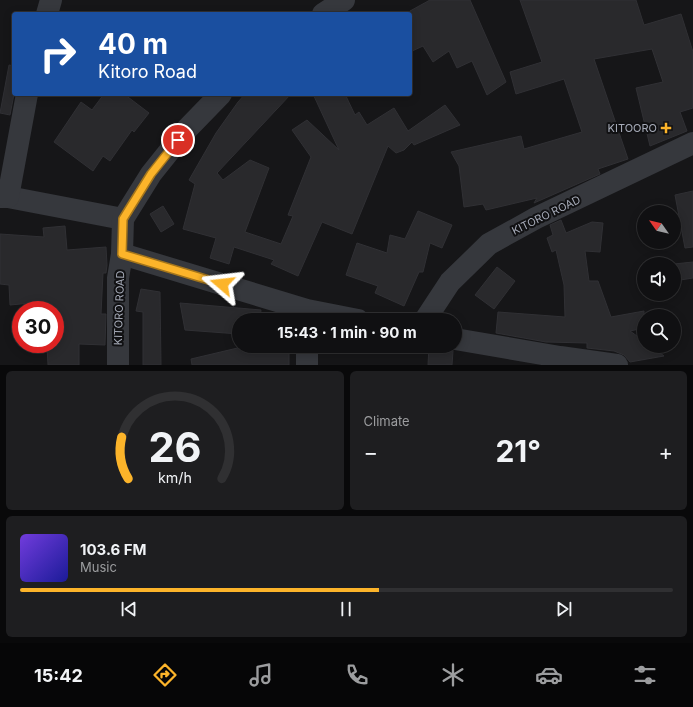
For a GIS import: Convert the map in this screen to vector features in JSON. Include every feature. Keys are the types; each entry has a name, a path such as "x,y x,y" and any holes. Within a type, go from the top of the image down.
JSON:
{"street":[{"path":"48,12 51,0"},
{"path":"326,12 344,0"},
{"path":"27,96 4,197 123,219 151,174 187,129 219,96"},
{"name":"KITORO ROAD","path":"430,313 450,282 489,244 536,218 693,144"},
{"name":"KITORO ROAD","path":"118,365 118,278 122,254 123,219"},
{"path":"122,254 301,313"},
{"path":"462,341 560,358 617,365"},
{"path":"307,353 308,365"}],"building":[{"path":"430,0 470,0 506,82 487,95 472,61 457,68 449,51 433,62 423,46 412,51 412,12 410,11"},
{"path":"520,0 636,0 644,25 681,14 693,52 693,108 680,112 687,131 650,146 636,88 663,82 652,49 594,59 628,159 598,169 600,174 534,203 537,198 486,210 483,204 464,207 459,166 451,152 521,136 524,149 582,132 564,79 516,94 510,72 542,62"},
{"path":"9,65 12,66 12,96 14,96 10,115 0,113"},
{"path":"102,96 127,96 149,113 134,132 132,130 110,161 103,156 93,171 54,142 81,102 92,110"},
{"path":"243,96 289,96 217,173 223,180 250,160 269,168 245,232 281,244 293,216 288,215 311,157 292,130 307,120 339,150 314,96 346,96 355,115 359,112 367,125 394,108 408,131 445,105 460,125 414,145 412,142 404,150 396,153 388,146 352,234 322,222 298,276 271,264 274,260 234,247 229,264 210,258 216,238 183,229 195,184 189,180 216,133"},
{"path":"693,191 693,247 685,248 681,227 681,205 677,205 675,195"},
{"path":"163,206 174,224 161,232 150,214"},
{"path":"418,211 452,225 442,248 430,243 423,272 419,272 404,306 375,293 378,286 346,275 357,243 387,253 390,235 405,239"},
{"path":"561,220 566,233 592,222 603,223 600,252 585,251 589,281 598,281 611,317 637,312 637,330 630,331 637,336 637,353 660,353 664,356 630,362 624,355 614,351 587,348 587,343 546,342 496,333 498,312 565,317 564,285 556,250 552,252 547,238 553,235 550,225"},
{"path":"65,226 67,250 106,247 107,265 106,273 103,273 101,314 106,314 105,345 79,344 79,365 48,365 47,353 64,353 64,301 12,301 12,305 10,305 9,285 0,284 0,234 44,237 43,228"},
{"path":"693,262 693,278 681,280 681,263"},
{"path":"497,267 515,281 494,309 475,295"},
{"path":"141,289 160,292 161,365 143,365 143,312 136,311"},
{"path":"180,303 261,310 261,313 232,313 232,333 185,330"},
{"path":"232,349 232,353 289,353 289,365 192,365 191,359"},
{"path":"429,353 453,353 452,365 428,365"}],"place":[{"name":"KITOORO","path":"666,128"}],"route":[{"path":"178,140 151,174 123,219 122,254 222,284"}]}
